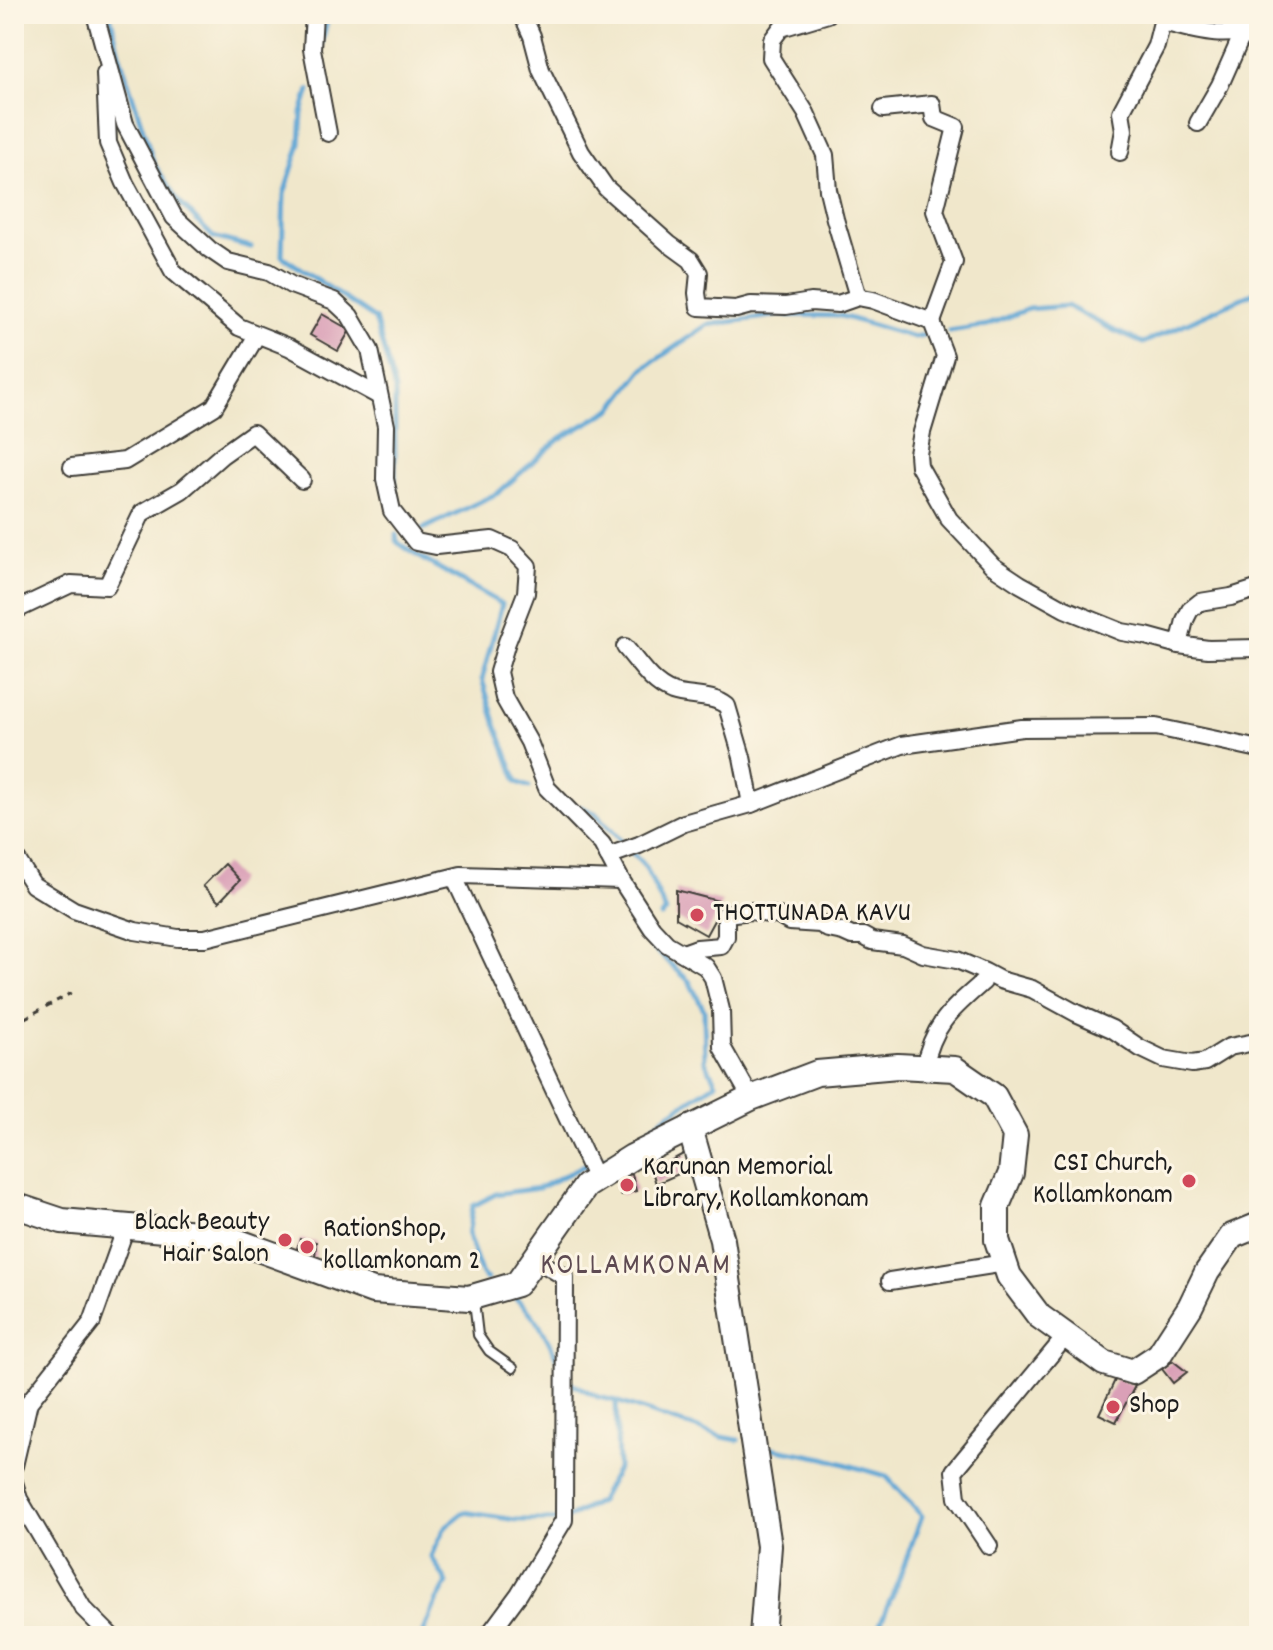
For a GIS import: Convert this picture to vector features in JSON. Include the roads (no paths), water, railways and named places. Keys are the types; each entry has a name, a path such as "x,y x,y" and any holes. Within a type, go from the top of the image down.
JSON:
{"main road":[{"path":"14,1205 62,1221 220,1235 373,1291 469,1298 517,1284 595,1176 751,1098 817,1073 898,1066 955,1069 994,1096 1015,1135 1011,1173 997,1206 997,1240 1009,1276 1039,1316 1104,1363 1133,1372 1159,1355 1190,1307 1207,1272 1232,1236 1259,1225"},
{"path":"690,1128 722,1240 769,1546 762,1636"}],"street":[{"path":"95,14 125,124 174,217 228,262 269,272 291,285 334,301 350,316 370,350 386,426 385,479 392,511 416,542 436,546 492,540 512,549 528,566 526,593 498,672 504,698 529,742 547,788 613,854 621,880 652,928 667,944 706,967 713,978 721,1010 722,1047 751,1098"},
{"path":"314,14 312,49 328,133"},
{"path":"522,14 532,36 541,70 581,152 606,188 691,260 699,273 699,307 736,309 751,305 786,306 811,302 838,304 858,297 932,322"},
{"path":"828,14 781,28 772,40 771,58 806,113 825,155 828,190 858,297"},
{"path":"1120,152 1124,130 1121,112 1156,46 1162,22 1214,34 1243,33 1259,25"},
{"path":"1198,123 1220,85 1243,33"},
{"path":"104,39 108,143 125,183 173,271 239,327 289,347 379,396"},
{"path":"883,109 932,104 934,118 956,127 935,211 954,262 932,322 945,356 918,454 919,466 949,519 993,566 1053,603 1122,632 1208,649 1259,648"},
{"path":"72,467 125,461 214,407 257,335"},
{"path":"14,611 71,584 107,586 142,513 182,490 253,433 302,480"},
{"path":"1179,645 1185,620 1190,610 1200,602 1259,588"},
{"path":"625,647 655,682 672,692 720,701 727,706 742,757 751,804"},
{"path":"613,854 684,823 751,804 902,745 1022,728 1156,727 1259,749"},
{"path":"14,855 33,885 74,910 135,931 178,938 205,938 461,875 621,880"},
{"path":"454,877 595,1176"},
{"path":"683,953 721,946 726,937 726,914 751,911 779,916 789,922 820,924 852,936 903,945 923,954 957,960 1000,980 1032,989 1112,1029 1163,1059 1192,1064 1205,1062 1229,1047 1259,1044"},
{"path":"924,1068 928,1045 935,1031 952,1009 983,982"},
{"path":"14,1466 29,1402 92,1322 126,1227"},
{"path":"488,1636 519,1594 564,1520 565,1277 535,1259"},
{"path":"890,1281 1005,1263"},
{"path":"989,1546 957,1498 954,1471 1066,1336"},
{"path":"14,1482 19,1499 83,1608 111,1636"}],"lane":[{"path":"474,1296 478,1335 489,1351 513,1368"}],"waterway":[{"path":"110,14 154,164 179,202 213,237 251,247"},
{"path":"321,46 329,14"},
{"path":"309,90 302,113 300,144 284,194 282,256 375,319 395,390 395,493"},
{"path":"949,331 988,325 1028,309 1067,306 1143,343 1259,290"},
{"path":"423,529 498,493 559,439 612,409 643,369 707,325 781,315 841,316 914,337 923,335"},
{"path":"396,535 397,542 419,557 502,604 482,679 517,782 529,787"},
{"path":"581,807 595,813 646,868 666,912 661,916"},
{"path":"627,1147 716,1083 705,1061 704,1010 689,981 639,935"},
{"path":"487,1279 482,1275 468,1235 473,1206 496,1194 539,1188 585,1165 615,1155"},
{"path":"515,1298 541,1327 558,1362"},
{"path":"422,1636 447,1583 431,1556 445,1527 464,1512 516,1520 564,1520 600,1501 618,1467 616,1401 598,1397 568,1381"},
{"path":"616,1401 738,1440"},
{"path":"767,1447 824,1458 886,1476 922,1516 875,1636"}],"place":[{"name":"THOTTUNADA KAVU","path":"697,915"},
{"name":"CSI Church, Kollamkonam","path":"1189,1181"},
{"name":"Karunan Memorial Library, Kollamkonam","path":"627,1185"},
{"name":"Black Beauty Hair Salon","path":"285,1240"},
{"name":"RationShop, kollamkonam 2","path":"307,1247"},
{"name":"Shop","path":"1113,1407"}],"district":[{"name":"KOLLAMKONAM","path":"636,1267"}]}
